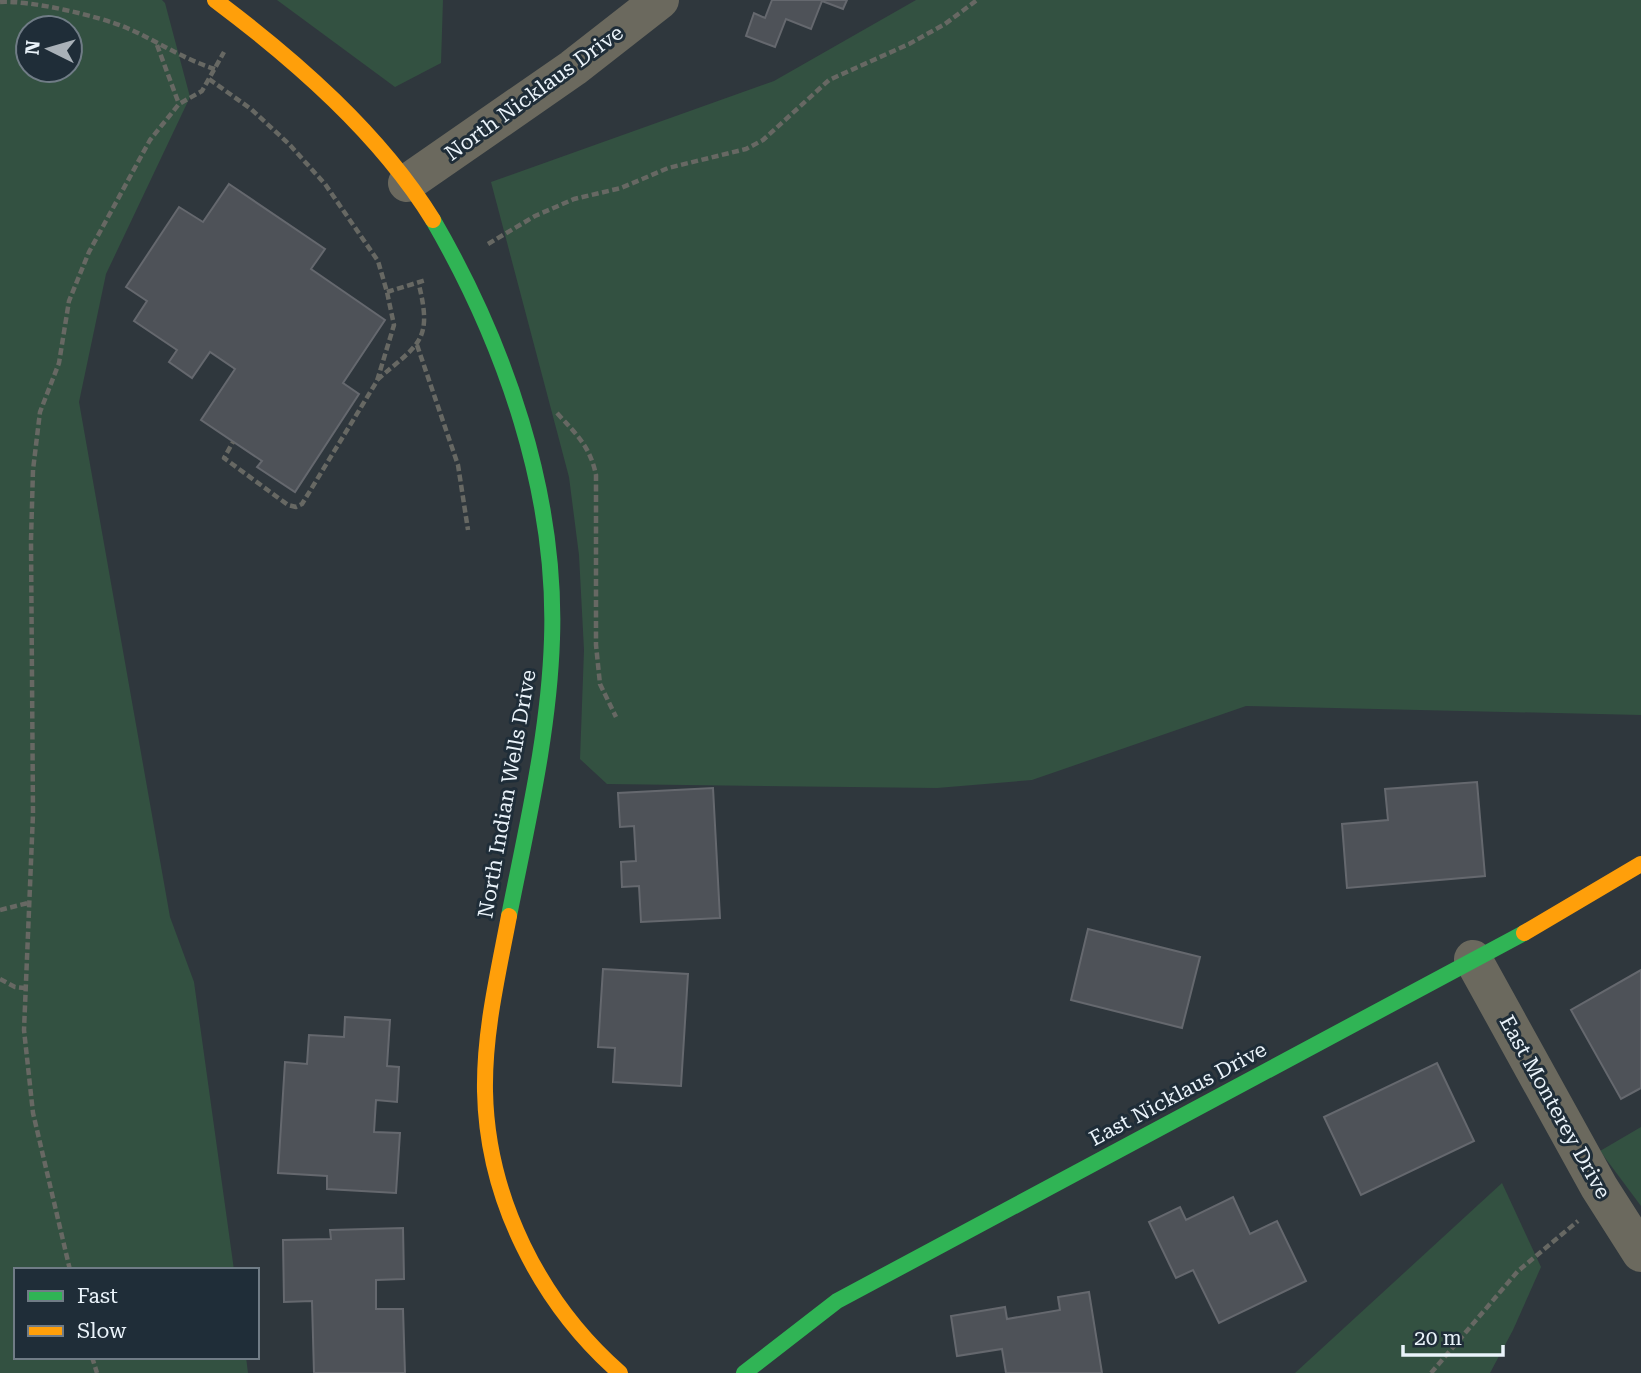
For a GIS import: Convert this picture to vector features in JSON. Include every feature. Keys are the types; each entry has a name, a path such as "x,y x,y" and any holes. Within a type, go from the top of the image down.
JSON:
{"street":[{"name":"North Indian Wells Drive","path":"215,0 365,130 407,183 456,262 510,386 533,467 552,593 551,657 545,726 493,998 485,1067 488,1127 494,1167 504,1202 526,1252 558,1307 601,1357 620,1373"},
{"name":"North Nicklaus Drive","path":"407,183 573,68 660,0"},
{"name":"East Nicklaus Drive","path":"744,1373 836,1301 1566,911 1641,864"},
{"name":"East Monterey Drive","path":"1473,959 1606,1200 1641,1253"}],"path":[{"path":"387,292 419,285 535,216 574,199 621,188 695,160 746,149 763,140 829,80 909,44 945,24 977,0"},
{"path":"0,2 100,19 130,29 156,45 215,69"},
{"path":"70,1268 33,1113 24,1030 33,814 31,540 33,470 40,412 59,363 69,300 89,252 149,140 180,104 202,91 240,19"},
{"path":"156,45 177,91 180,104"},
{"path":"209,79 251,108 289,144 325,184 378,261 394,325 377,381 302,504 296,507 288,505 224,458 233,442"},
{"path":"377,381 417,345 426,326 419,285"},
{"path":"417,345 458,465 468,530"},
{"path":"0,910 28,903"},
{"path":"0,979 15,987 24,988"},
{"path":"1431,1373 1518,1271 1606,1200"}],"green space":[{"path":"0,0 162,0 190,97 106,274 79,402 170,917 194,982 234,1268 14,1268 14,1359 246,1359 248,1373 0,1373"},
{"path":"277,0 443,0 441,63 395,87"},
{"path":"916,0 1641,0 1641,715 1246,706 1032,780 937,788 607,784 580,759 584,650 579,555 569,477 491,182 774,81"},
{"path":"1641,1127 1641,1206 1600,1151"},
{"path":"1502,1183 1541,1267 1490,1373 1295,1373"}],"building":[{"path":"772,0 847,0 843,9 822,1 811,29 786,19 775,47 746,36 754,13 765,18"},
{"path":"229,184 325,249 311,269 385,320 343,383 359,394 295,492 257,467 262,461 201,420 235,369 210,352 192,378 169,362 177,350 134,321 147,301 126,287 179,207 203,222"},
{"path":"1477,782 1485,876 1347,888 1342,824 1388,820 1385,789"},
{"path":"713,788 720,918 641,922 639,886 622,887 621,862 636,861 634,826 620,827 618,793"},
{"path":"1088,929 1200,957 1182,1028 1071,1000"},
{"path":"603,969 688,974 681,1086 613,1082 615,1048 598,1047"},
{"path":"1641,970 1641,1088 1621,1099 1571,1010"},
{"path":"345,1017 390,1020 387,1066 399,1067 397,1102 376,1100 374,1132 400,1133 396,1193 327,1189 327,1176 278,1173 285,1062 307,1064 309,1035 344,1037"},
{"path":"1437,1063 1474,1141 1361,1195 1324,1117"},
{"path":"1233,1197 1250,1234 1277,1221 1306,1281 1219,1323 1193,1270 1176,1278 1149,1222 1180,1207 1186,1220"},
{"path":"403,1228 404,1279 376,1280 376,1309 403,1309 405,1373 314,1373 312,1301 284,1302 283,1240 331,1239 330,1230"},
{"path":"1089,1292 1102,1373 1006,1373 1002,1349 957,1356 951,1316 1005,1307 1007,1319 1060,1310 1058,1297"}],"traffic: fast":[{"path":"433,220 483,317 504,369 536,475 546,529 552,639 547,709 509,916"},
{"path":"744,1373 837,1301 1524,933"}],"traffic: slow":[{"path":"215,0 305,73 362,128 412,188 433,220"},
{"path":"1524,933 1641,864"},
{"path":"509,916 492,1003 485,1069 488,1131 496,1170 523,1246 543,1281 565,1314 591,1345 620,1373"}]}
